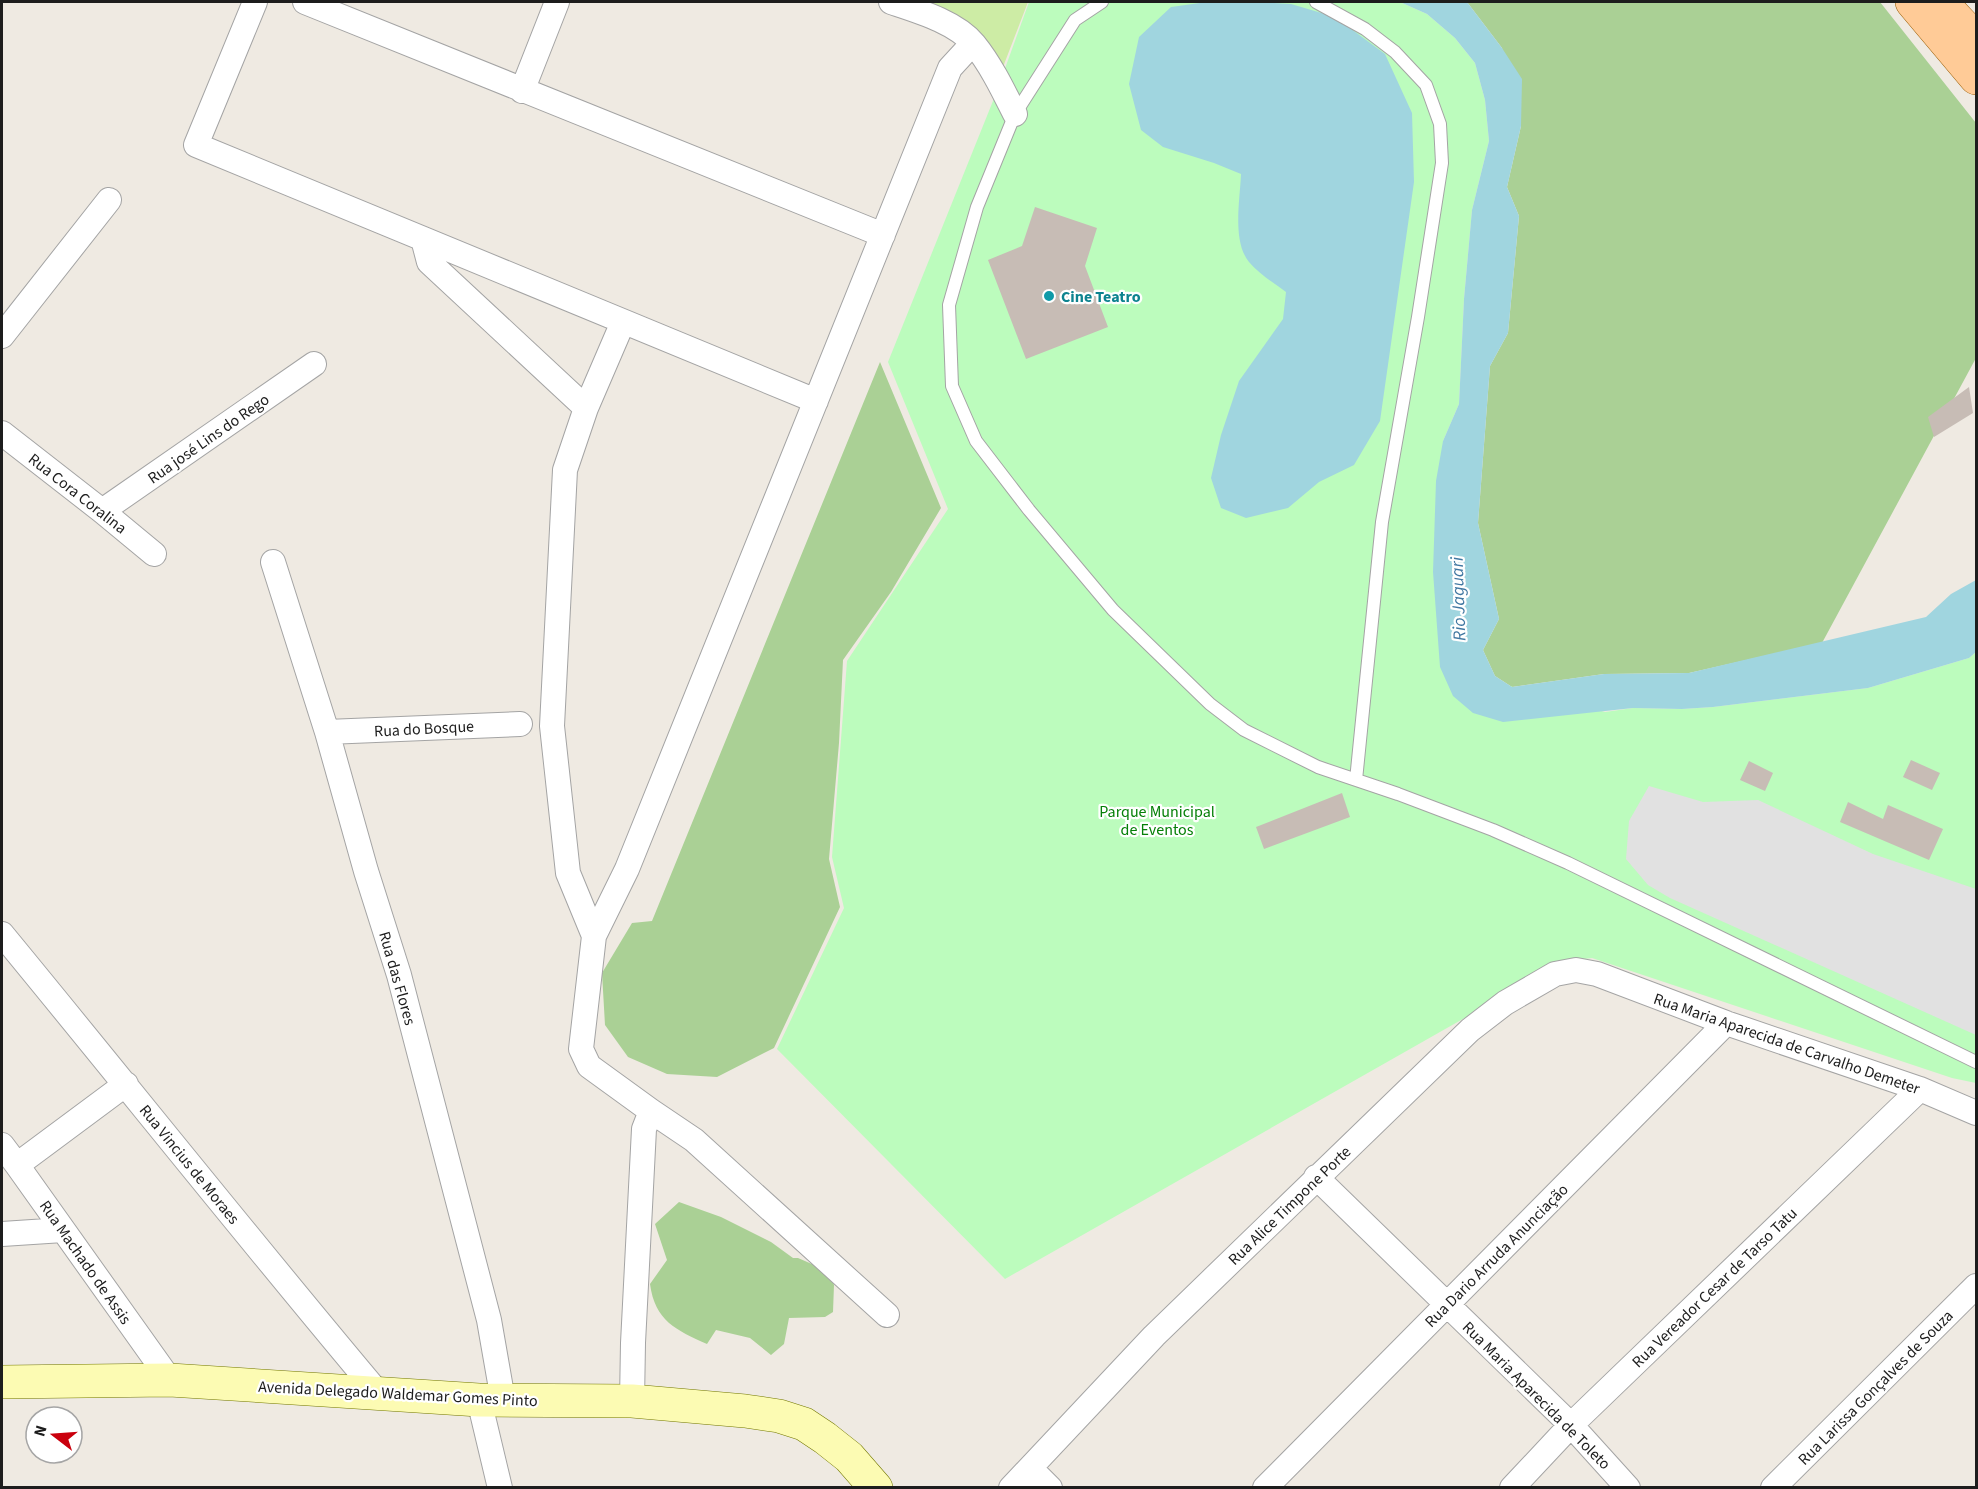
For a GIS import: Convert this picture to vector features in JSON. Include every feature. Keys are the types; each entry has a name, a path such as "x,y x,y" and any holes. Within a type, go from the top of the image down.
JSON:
{"main road":[{"path":"1912,2 1977,78"},
{"path":"1941,2 1977,39"}],"street":[{"path":"255,2 196,145 816,401"},
{"path":"305,2 883,235"},
{"path":"522,91 557,2"},
{"path":"891,2 923,12 950,25 973,43 995,75 1015,114"},
{"path":"887,1315 694,1140 589,1066 581,1049 594,936 627,869 950,68 973,43"},
{"path":"2,336 109,200"},
{"path":"423,239 429,262 586,408"},
{"path":"594,936 568,873 552,726 565,470 586,408 623,322"},
{"name":"Rua josé Lins do Rego","path":"102,511 314,364"},
{"name":"Rua Cora Coralina","path":"2,433 154,554"},
{"name":"Rua das Flores","path":"273,562 327,732 414,1033 489,1320 491,1400 500,1488"},
{"name":"Rua do Bosque","path":"327,732 520,724"},
{"name":"Rua Vincius de Moraes","path":"2,934 274,1269 379,1394"},
{"name":"Rua Alice Timpone Porte","path":"1011,1488 1154,1336 1470,1030 1506,1003 1555,974 1576,970 1597,974"},
{"name":"Rua Maria Aparecida de Carvalho Demeter","path":"1597,974 1726,1023 1920,1089 1977,1113"},
{"name":"Rua Dario Arruda Anunciação","path":"1265,1488 1726,1023"},
{"path":"17,1165 126,1084"},
{"name":"Rua Vereador Cesar de Tarso Tatu","path":"1512,1488 1571,1425 1920,1089"},
{"path":"632,1401 644,1129 651,1111"},
{"name":"Rua Machado de Assis","path":"2,1145 170,1380"},
{"name":"Rua Maria Aparecida de Toleto","path":"1316,1177 1571,1425 1628,1488"},
{"path":"2,1234 63,1230"},
{"name":"Rua Larissa Gonçalves de Souza","path":"1773,1488 1977,1286"},
{"name":"Avenida Delegado Waldemar Gomes Pinto","path":"2,1382 170,1380 491,1400 632,1401 779,1416 804,1424 825,1438 849,1457 876,1488"},
{"path":"1030,1468 1050,1488"}],"lane":[{"path":"1102,2 1075,21 1015,114 977,207 949,305 952,386 976,441 1029,510 1113,610 1210,704 1244,730 1318,767 1493,830 1568,862 1977,1062"},
{"path":"1316,2 1365,29 1395,52 1426,85 1440,123 1442,163 1382,522 1356,780"}],"green space":[{"path":"930,2 1028,2 1003,67 954,14"},
{"name":"Parque Municipal de Eventos","path":"1029,2 1400,2 1427,14 1455,38 1475,63 1485,100 1489,141 1472,210 1464,299 1459,404 1443,441 1440,667 1605,712 1633,708 1713,707 1868,688 1969,658 1976,652 1976,1083 1952,1078 1592,958 1565,961 1005,1279 777,1049 844,908 832,857 847,661 948,509 888,362 995,96"},
{"path":"1467,2 1880,2 1976,123 1976,358 1822,643 1689,673 1604,674 1512,687 1495,676 1483,650 1499,619 1478,523 1490,366 1508,333 1519,216 1507,187 1521,126 1502,48"},
{"path":"880,362 941,508 891,592 843,660 839,743 829,859 840,907 774,1048 717,1077 667,1074 628,1057 605,1025 602,973 632,923 652,921"},
{"path":"679,1202 721,1217 771,1242 793,1258 828,1271 834,1285 833,1312 825,1317 789,1318 784,1344 771,1355 750,1338 716,1330 707,1344 677,1329 662,1316 650,1284 667,1260 655,1224"}],"shaded area":[{"path":"1649,786 1703,802 1758,800 1873,854 1976,889 1976,1035 1670,898 1648,885 1626,859 1629,821"}],"water":[{"path":"1207,2 1291,4 1335,17 1385,54 1412,113 1414,182 1380,421 1354,465 1319,482 1288,508 1246,518 1221,508 1211,478 1221,435 1239,381 1283,319 1286,292 1249,262 1240,243 1238,220 1241,174 1163,147 1141,130 1129,84 1139,37 1171,7"},
{"name":"Rio Jaguari","path":"1400,2 1467,2 1522,79 1521,126 1507,187 1519,216 1508,333 1490,366 1478,523 1499,619 1483,650 1495,676 1512,687 1604,674 1689,673 1926,617 1951,594 1976,580 1976,652 1969,658 1868,688 1713,707 1633,708 1503,722 1473,713 1453,696 1440,667 1433,572 1436,481 1443,441 1459,404 1464,299 1472,210 1489,141 1485,100 1475,63 1455,38 1427,14"}],"building":[{"name":"Cine Teatro","path":"1035,207 1097,228 1085,266 1108,327 1026,359 988,260 1022,246"},
{"path":"1969,387 1973,413 1934,437 1928,417"},
{"path":"1911,760 1940,773 1932,790 1903,777"},
{"path":"1749,761 1773,773 1765,791 1740,780"},
{"path":"1342,793 1350,817 1264,849 1256,827"},
{"path":"1848,802 1883,819 1888,805 1943,829 1929,860 1840,822"}],"place":[{"name":"Cine Teatro","path":"1049,296"}]}
